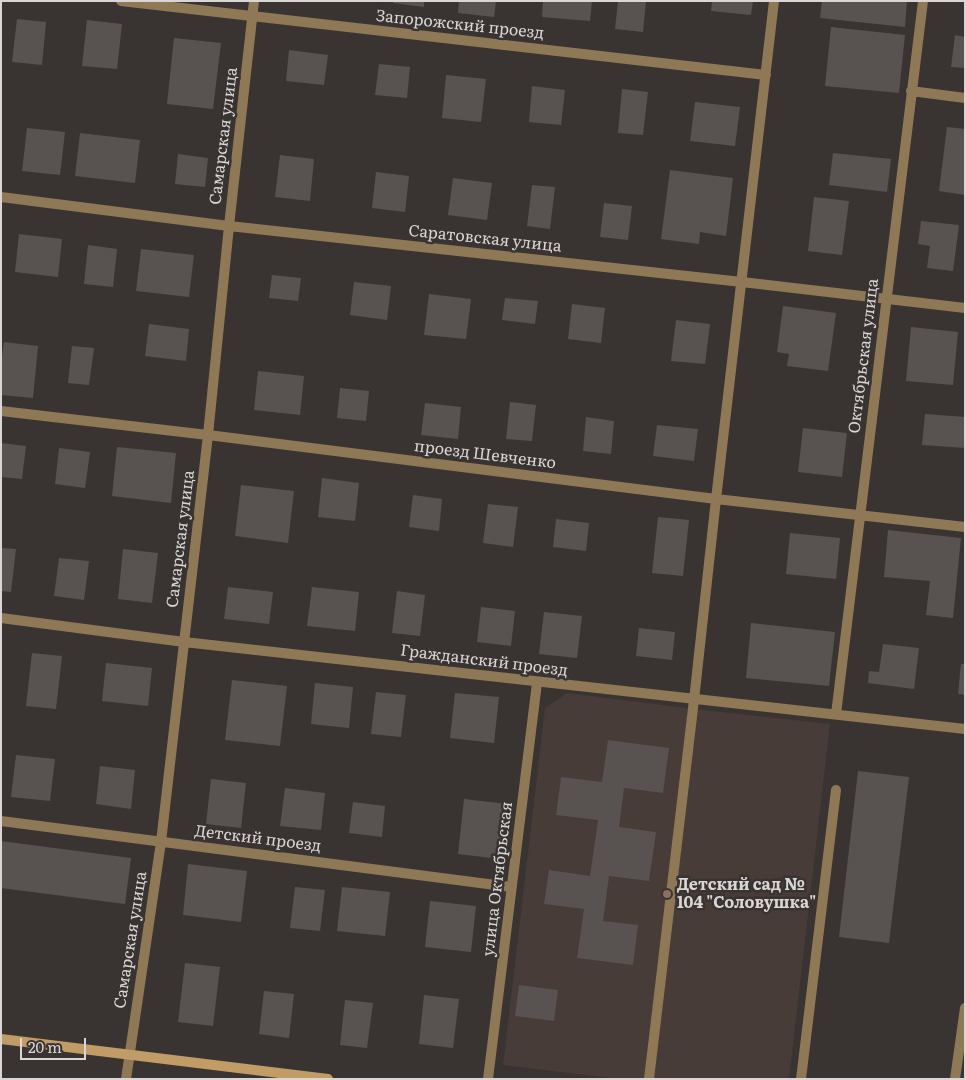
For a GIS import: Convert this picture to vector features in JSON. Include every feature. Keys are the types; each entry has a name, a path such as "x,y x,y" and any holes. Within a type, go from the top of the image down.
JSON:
{"main road":[{"path":"1,1039 328,1079"}],"street":[{"name":"Запорожский проезд","path":"121,1 766,75"},
{"name":"Самарская улица","path":"126,1079 161,842 208,435 254,1"},
{"path":"649,1079 774,1"},
{"name":"Октябрьская улица","path":"836,714 923,1"},
{"path":"911,91 965,98"},
{"name":"Саратовская улица","path":"1,198 229,226 965,308"},
{"name":"проезд Шевченко","path":"1,411 965,528"},
{"name":"Гражданский проезд","path":"1,618 184,642 965,730"},
{"name":"улица Октябрьская","path":"488,1079 537,683"},
{"path":"801,1079 836,790"},
{"name":"Детский проезд","path":"1,821 511,887"},
{"path":"955,1079 965,1008"}],"shaded area":[{"name":"Детский сад № 104 \"Соловушка\"","path":"567,693 830,724 789,1079 618,1079 503,1065 545,708"}],"building":[{"path":"393,1 424,1 424,7 393,3"},
{"path":"459,1 496,1 494,17 458,13"},
{"path":"543,1 592,1 590,21 542,17"},
{"path":"618,1 646,1 643,32 615,29"},
{"path":"712,1 753,1 751,15 711,11"},
{"path":"822,1 907,1 905,27 820,18"},
{"path":"17,19 46,22 42,65 12,62"},
{"path":"87,20 122,24 117,69 82,66"},
{"path":"831,27 905,35 899,93 825,86"},
{"path":"955,35 965,37 965,68 951,67"},
{"path":"174,38 221,43 213,109 167,104"},
{"path":"289,50 328,55 324,85 286,81"},
{"path":"379,64 410,67 407,98 375,95"},
{"path":"446,75 486,79 481,122 442,118"},
{"path":"532,86 565,90 561,125 529,122"},
{"path":"622,89 648,92 643,135 618,133"},
{"path":"695,102 740,107 735,146 690,141"},
{"path":"947,127 965,129 965,195 939,191"},
{"path":"27,128 65,132 60,175 22,171"},
{"path":"80,133 140,140 135,183 75,176"},
{"path":"833,153 891,159 887,192 829,185"},
{"path":"178,154 208,158 205,187 175,184"},
{"path":"280,155 314,159 310,201 275,197"},
{"path":"670,170 733,178 726,236 700,232 699,244 661,239"},
{"path":"376,172 409,176 405,212 372,208"},
{"path":"453,178 492,183 487,220 448,215"},
{"path":"532,185 555,187 550,229 527,226"},
{"path":"814,197 849,201 842,255 808,251"},
{"path":"604,203 632,206 628,240 600,237"},
{"path":"921,221 959,225 953,271 927,268 930,246 918,244"},
{"path":"19,234 62,239 58,277 15,272"},
{"path":"88,245 117,249 113,287 84,284"},
{"path":"141,249 194,255 189,297 136,291"},
{"path":"272,275 301,278 298,301 269,298"},
{"path":"354,282 391,286 387,320 350,315"},
{"path":"429,294 471,299 466,339 424,335"},
{"path":"505,298 538,301 535,324 502,320"},
{"path":"572,304 605,308 601,343 568,339"},
{"path":"783,306 836,313 828,371 787,366 789,354 777,352"},
{"path":"676,320 710,324 705,364 671,361"},
{"path":"149,324 189,329 186,361 145,356"},
{"path":"911,327 958,332 953,385 906,381"},
{"path":"4,342 38,346 33,398 1,395 1,363"},
{"path":"72,346 94,348 89,385 68,383"},
{"path":"258,371 304,376 300,415 254,410"},
{"path":"340,388 369,391 366,421 337,418"},
{"path":"510,402 536,405 532,441 506,439"},
{"path":"425,403 461,407 458,439 421,435"},
{"path":"925,414 965,417 965,448 922,445"},
{"path":"586,417 614,421 611,454 583,451"},
{"path":"657,425 698,429 694,461 653,456"},
{"path":"803,428 847,433 842,477 798,472"},
{"path":"1,443 26,446 22,479 1,477"},
{"path":"117,447 176,453 171,503 112,496"},
{"path":"59,448 90,452 85,488 55,484"},
{"path":"322,478 359,483 355,521 318,517"},
{"path":"241,485 294,491 288,543 235,536"},
{"path":"413,495 442,499 439,531 409,527"},
{"path":"488,504 518,507 513,547 483,543"},
{"path":"658,517 689,520 683,576 652,573"},
{"path":"556,519 589,523 586,551 553,547"},
{"path":"888,530 961,538 953,618 926,615 930,581 884,577"},
{"path":"790,533 840,538 836,579 786,574"},
{"path":"1,548 16,549 11,592 1,591"},
{"path":"123,549 158,553 152,603 118,599"},
{"path":"59,558 89,561 84,600 54,596"},
{"path":"228,587 273,592 269,624 224,619"},
{"path":"312,587 359,592 355,631 307,626"},
{"path":"397,591 425,595 420,636 392,633"},
{"path":"481,607 515,611 511,646 477,642"},
{"path":"544,612 582,616 577,658 539,654"},
{"path":"751,623 835,632 829,686 746,678"},
{"path":"639,628 675,632 672,660 636,656"},
{"path":"883,644 919,648 914,689 868,683 869,671 879,672"},
{"path":"32,653 62,656 56,709 26,706"},
{"path":"106,663 152,668 148,706 102,701"},
{"path":"961,664 965,664 965,695 958,694"},
{"path":"232,680 287,686 280,746 225,740"},
{"path":"315,683 353,687 349,728 311,724"},
{"path":"376,692 406,695 401,737 371,734"},
{"path":"455,693 499,697 494,743 450,738"},
{"path":"608,740 669,748 663,793 624,788 619,827 656,832 649,881 609,876 603,921 638,925 633,965 577,958 584,909 544,904 549,870 590,876 598,820 556,815 561,777 602,782"},
{"path":"16,755 55,759 50,801 11,797"},
{"path":"100,766 135,770 131,809 96,804"},
{"path":"858,771 909,777 889,943 839,937"},
{"path":"211,779 246,783 241,828 206,824"},
{"path":"285,788 325,793 321,830 280,826"},
{"path":"464,799 507,804 500,859 458,854"},
{"path":"353,802 385,806 382,837 349,833"},
{"path":"1,841 131,858 125,904 1,888"},
{"path":"188,864 247,871 241,922 183,915"},
{"path":"295,887 325,890 320,931 290,928"},
{"path":"342,887 390,892 385,936 337,931"},
{"path":"430,901 476,906 471,952 425,947"},
{"path":"185,963 220,967 213,1026 178,1022"},
{"path":"519,985 558,990 554,1021 515,1016"},
{"path":"264,991 294,994 289,1038 259,1034"},
{"path":"424,995 459,999 453,1048 419,1044"},
{"path":"345,1000 373,1003 367,1048 340,1045"}],"place":[{"name":"Детский сад № 104 \"Соловушка\"","path":"667,894"}]}
